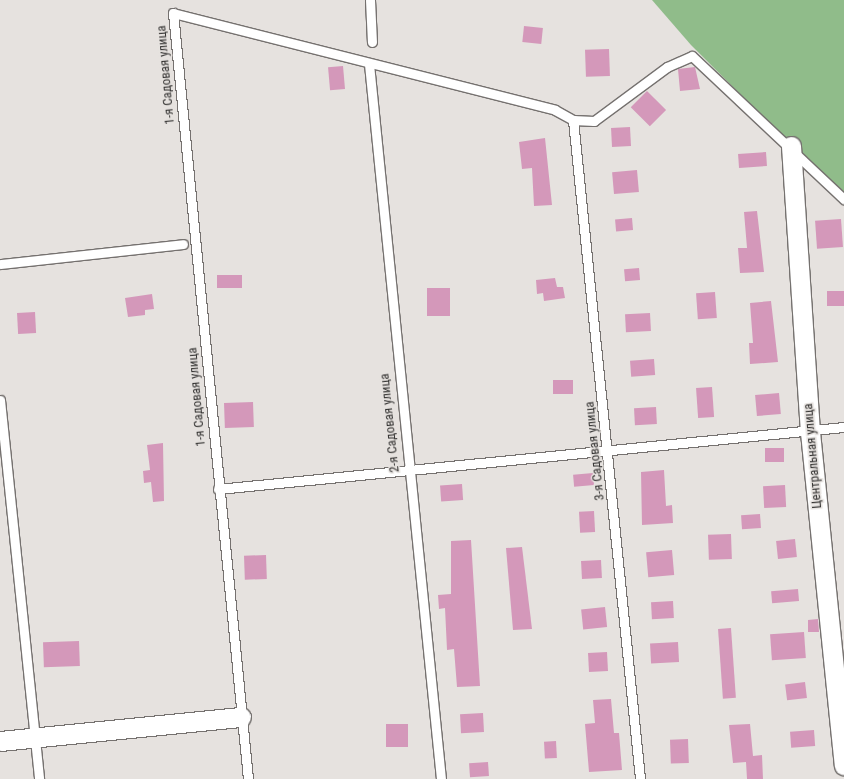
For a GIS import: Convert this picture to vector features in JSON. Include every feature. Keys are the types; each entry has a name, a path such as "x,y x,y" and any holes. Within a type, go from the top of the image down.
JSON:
{"street":[{"name":"Центральная улица","path":"791,146 810,432 844,765"},
{"path":"0,741 242,718"}],"lane":[{"path":"370,0 372,42"},
{"name":"1-я Садовая улица","path":"248,779 218,489 173,13 369,64"},
{"path":"369,64 555,110 573,120 594,121 667,67 692,56 791,146 844,198"},
{"name":"2-я Садовая улица","path":"369,64 408,471 441,779"},
{"name":"3-я Садовая улица","path":"573,120 608,451 640,779"},
{"path":"0,264 183,244"},
{"path":"0,400 36,737 39,779"},
{"path":"218,489 810,432 844,427"}],"green space":[{"path":"652,0 844,0 844,198 691,45"}],"building":[{"path":"524,26 543,28 541,44 522,42"},
{"path":"609,49 610,76 586,77 585,50"},
{"path":"343,66 345,89 330,90 328,67"},
{"path":"695,67 700,89 680,91 678,69"},
{"path":"647,91 666,110 650,126 631,107"},
{"path":"630,127 631,146 612,147 611,128"},
{"path":"545,138 552,205 534,206 532,168 522,169 519,142"},
{"path":"766,152 767,166 739,168 738,154"},
{"path":"637,170 639,192 614,194 612,172"},
{"path":"757,211 764,272 740,273 738,248 747,248 744,212"},
{"path":"632,218 633,230 616,231 615,219"},
{"path":"841,219 843,247 817,249 815,221"},
{"path":"639,268 640,280 625,281 624,269"},
{"path":"217,275 242,275 242,288 217,288"},
{"path":"555,278 557,287 563,287 565,298 544,301 543,293 537,294 536,280"},
{"path":"427,288 450,288 450,316 427,316"},
{"path":"827,291 844,291 844,306 827,306"},
{"path":"715,292 717,318 698,319 696,293"},
{"path":"152,294 154,309 145,310 145,315 128,317 125,298"},
{"path":"771,301 778,362 750,364 749,343 753,343 750,303"},
{"path":"35,312 36,333 18,334 17,313"},
{"path":"650,313 651,331 626,332 625,314"},
{"path":"654,359 655,375 631,377 630,361"},
{"path":"553,380 573,380 573,394 553,394"},
{"path":"712,387 714,417 698,418 696,388"},
{"path":"779,393 781,414 757,416 755,395"},
{"path":"253,402 254,427 225,428 224,403"},
{"path":"656,407 657,424 635,425 634,408"},
{"path":"163,443 164,501 153,502 151,482 144,483 143,471 150,470 147,445"},
{"path":"765,448 784,448 784,462 765,462"},
{"path":"664,470 666,506 672,505 673,523 642,525 641,472"},
{"path":"593,473 594,485 574,487 573,475"},
{"path":"462,484 463,500 441,501 440,486"},
{"path":"785,485 786,507 764,508 763,486"},
{"path":"594,511 595,532 580,533 579,512"},
{"path":"760,514 761,528 742,529 741,515"},
{"path":"731,534 732,559 709,560 708,535"},
{"path":"795,539 797,557 778,559 776,541"},
{"path":"471,540 480,686 457,687 454,649 447,650 445,608 439,609 438,595 451,594 451,541"},
{"path":"522,547 532,629 513,630 506,548"},
{"path":"672,550 674,575 648,577 646,552"},
{"path":"266,555 267,579 245,580 244,556"},
{"path":"601,560 602,578 582,579 581,561"},
{"path":"798,589 799,601 772,603 771,591"},
{"path":"673,601 674,618 652,619 651,602"},
{"path":"605,607 607,627 583,629 581,610"},
{"path":"818,619 819,632 808,632 808,620"},
{"path":"731,628 736,698 723,699 718,629"},
{"path":"804,632 806,658 772,660 770,634"},
{"path":"79,641 80,666 44,667 43,642"},
{"path":"678,642 679,662 651,663 650,643"},
{"path":"607,652 608,671 589,672 588,653"},
{"path":"805,682 807,698 787,700 785,684"},
{"path":"611,699 614,733 619,733 622,770 589,772 585,724 595,723 593,700"},
{"path":"483,713 484,732 461,733 460,714"},
{"path":"386,724 408,724 408,747 386,747"},
{"path":"750,724 753,756 762,755 763,779 747,779 746,762 733,763 729,725"},
{"path":"814,730 815,746 791,748 790,732"},
{"path":"688,739 689,763 671,764 670,740"},
{"path":"556,741 557,758 545,759 544,742"},
{"path":"488,762 489,776 470,777 469,763"}]}
